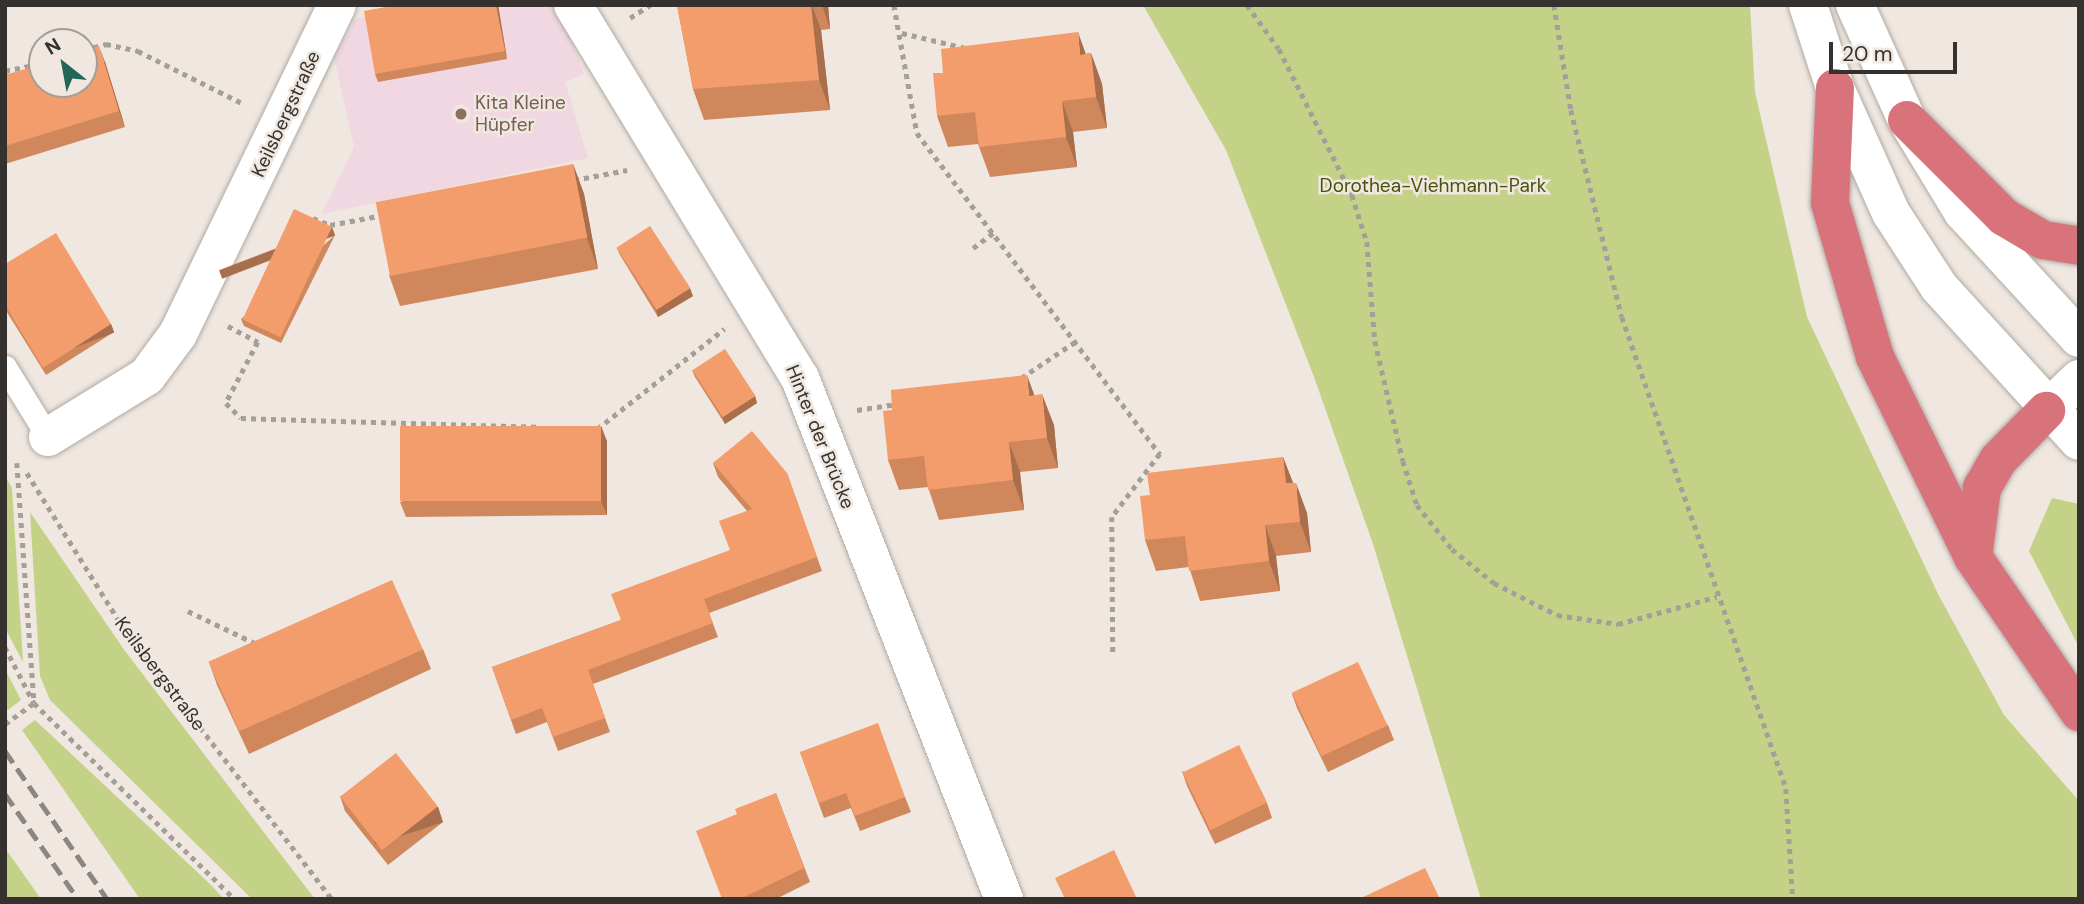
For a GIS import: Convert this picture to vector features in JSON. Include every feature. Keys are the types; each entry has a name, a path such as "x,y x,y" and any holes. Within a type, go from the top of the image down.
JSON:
{"highway":[{"path":"1835,88 1830,203 1850,286 1902,418 1973,557 2079,712"},
{"path":"1907,120 2004,217 2043,240 2079,246"},
{"path":"1973,557 1982,488 1998,460 2046,411"}],"street":[{"name":"Keilsbergstraße","path":"32,446 147,376 192,306 283,124 337,5"},
{"name":"Hinter der Brücke","path":"573,5 666,163 800,378 1004,899"},
{"path":"1808,5 1835,88 1891,213 1939,287 2046,411 2079,441"},
{"path":"1856,5 1907,120 1987,243 2079,338"},
{"path":"2046,411 2079,379"}],"lane":[{"path":"5,367 32,446"}],"path":[{"path":"894,5 902,33 918,133 1160,454 1112,517 1113,654"},
{"path":"1247,5 1279,48 1352,195 1367,242 1375,341 1403,461 1417,505 1452,550 1494,583 1557,615 1618,624 1716,597"},
{"path":"1554,5 1571,110 1622,317 1716,597 1786,789 1793,899"},
{"path":"902,33 970,49"},
{"path":"98,46 107,44 138,51 283,124"},
{"path":"5,71 28,66"},
{"path":"558,183 666,163"},
{"path":"307,216 330,225 397,213"},
{"path":"973,248 993,233"},
{"path":"586,428 600,429 755,304"},
{"path":"192,306 257,342 226,402 241,418 545,427"},
{"path":"1009,386 1075,342"},
{"path":"815,417 906,402"},
{"name":"Keilsbergstraße","path":"32,446 121,624 332,899"},
{"path":"23,511 34,703"},
{"path":"188,611 264,647"},
{"path":"5,647 34,703 235,899"},
{"path":"5,724 34,703"}],"shaded area":[{"name":"Kita Kleine Hüpfer","path":"423,5 558,5 584,74 565,82 588,158 322,214 354,147 334,57 355,19"}],"green space":[{"name":"Dorothea-Viehmann-Park","path":"1143,5 1750,5 1755,92 1807,317 1938,594 2004,715 2079,801 2079,899 1481,899 1373,544 1314,377 1226,150"},
{"path":"5,476 12,488 23,662 5,628"},
{"path":"2052,498 2079,504 2079,647 2029,551"},
{"path":"30,512 125,651 315,899 252,899 50,700 40,676"},
{"path":"5,669 21,700 8,710 5,706"},
{"path":"35,720 224,899 140,899 22,730"},
{"path":"5,848 41,899 5,899"}],"building":[{"path":"397,5 496,5 505,51 375,74 364,11"},
{"path":"677,5 811,5 819,80 693,89"},
{"path":"1078,32 1080,55 1091,53 1096,97 1062,101 1066,137 979,147 975,112 937,116 933,73 943,73 941,49"},
{"path":"98,46 119,111 5,146 5,75 28,68 28,98 98,98"},
{"path":"573,164 587,238 390,276 376,202"},
{"path":"294,209 332,227 281,337 242,320"},
{"path":"650,226 690,288 657,310 616,248"},
{"path":"56,233 111,324 43,368 5,305 5,264"},
{"path":"725,349 755,396 723,417 692,370"},
{"path":"1027,375 1029,396 1042,394 1047,438 1009,442 1013,480 928,490 924,456 888,460 883,411 892,410 891,390"},
{"path":"400,426 601,426 601,501 400,501"},
{"path":"752,431 787,473 817,557 704,599 713,623 588,670 605,718 553,737 542,708 511,720 492,667 621,620 611,594 730,550 719,521 752,509 713,463"},
{"path":"1283,457 1286,483 1296,483 1300,522 1265,525 1269,561 1189,571 1185,536 1145,540 1140,496 1150,495 1147,473"},
{"path":"392,580 423,649 239,731 208,662"},
{"path":"1358,662 1388,725 1321,756 1292,693"},
{"path":"878,723 905,797 855,816 846,793 819,803 800,752"},
{"path":"1239,745 1267,803 1210,830 1182,773"},
{"path":"396,753 438,807 382,850 340,797"},
{"path":"776,793 804,868 740,899 722,899 696,831 737,814 735,809"},
{"path":"1114,850 1137,899 1065,899 1055,878"},
{"path":"1425,868 1440,899 1361,899 1361,898"}],"railway":[{"path":"5,751 107,899"},
{"path":"5,794 78,899"}],"place":[{"name":"Kita Kleine Hüpfer","path":"461,114"}]}
